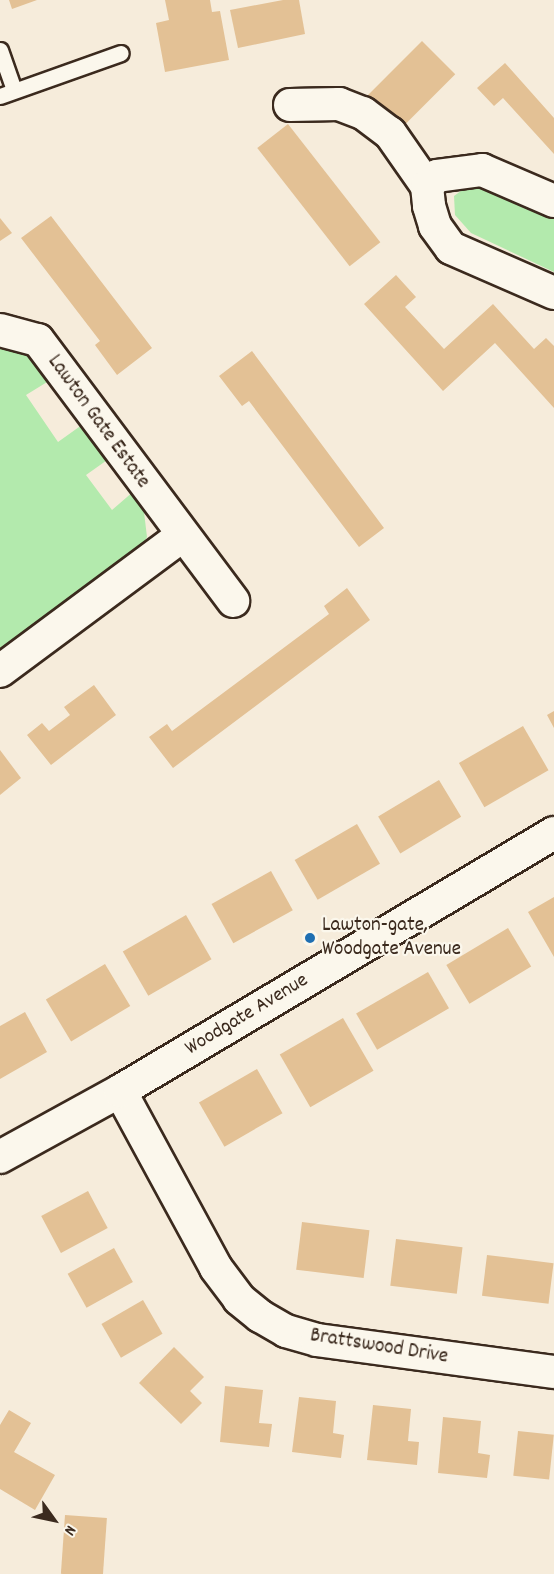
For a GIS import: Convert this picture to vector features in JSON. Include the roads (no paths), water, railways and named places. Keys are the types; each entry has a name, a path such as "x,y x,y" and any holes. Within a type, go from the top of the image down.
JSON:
{"street":[{"path":"290,105 339,104 363,113 390,134 427,186 435,226 451,248 554,292"},
{"path":"427,186 437,176 482,171 554,201"},
{"name":"Lawton Gate Estate","path":"0,330 38,340 233,602"},
{"path":"0,671 182,536"},
{"name":"Woodgate Avenue","path":"0,1157 120,1091 554,833"},
{"name":"Brattswood Drive","path":"120,1091 216,1268 239,1299 260,1316 286,1331 317,1340 554,1372"}],"lane":[{"path":"0,50 7,93 121,53"}],"place":[{"name":"Lawton-gate, Woodgate Avenue","path":"310,938"}]}
